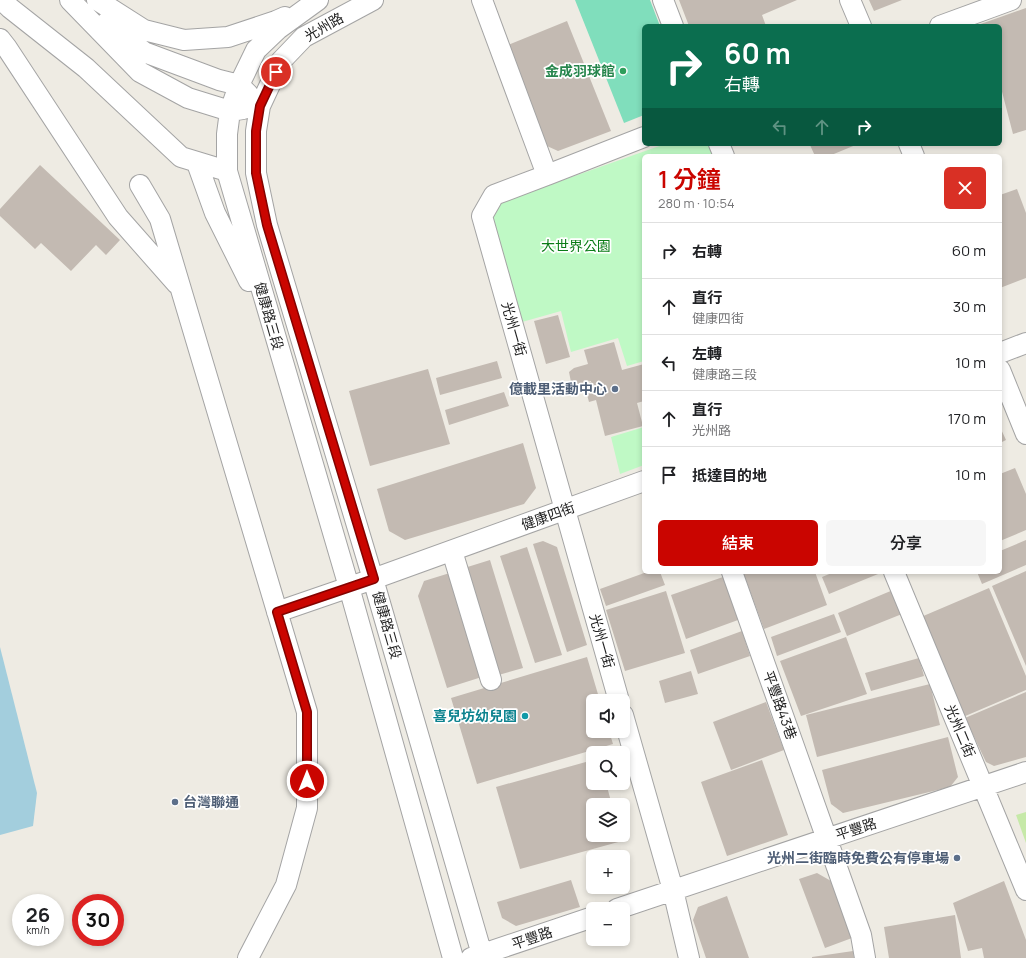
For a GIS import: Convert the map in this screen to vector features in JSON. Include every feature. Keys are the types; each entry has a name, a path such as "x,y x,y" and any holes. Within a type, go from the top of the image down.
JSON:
{"street":[{"path":"70,0 140,72 188,98 230,111 260,106"},
{"path":"79,0 144,52 219,80 239,85 260,106"},
{"path":"97,0 144,30 184,40 228,37 276,22 317,0"},
{"name":"光州路","path":"239,85 256,50 278,29 317,0"},
{"name":"光州路","path":"260,106 281,60 304,37 373,0"},
{"path":"482,0 547,175"},
{"path":"663,0 672,24"},
{"path":"850,0 860,24"},
{"path":"945,24 1011,0"},
{"path":"6,4 86,68 181,157 227,171"},
{"path":"0,39 118,217 181,289"},
{"name":"健康路三段","path":"239,85 230,111 226,134 227,171 349,588 453,958"},
{"name":"健康路三段","path":"260,106 256,131 256,173 267,225 374,579 479,957"},
{"name":"光州一街","path":"617,694 482,216 494,195 642,138"},
{"path":"197,163 215,213 275,335"},
{"path":"140,185 160,219 307,712 308,808 286,885 248,958"},
{"path":"1002,352 1026,343"},
{"path":"1002,375 1026,434"},
{"name":"健康四街","path":"277,612 349,588 642,482"},
{"path":"452,550 491,680"},
{"name":"平豐路43巷","path":"733,574 861,935 865,958"},
{"name":"光州二街","path":"895,574 1026,890"},
{"path":"630,738 673,890 689,958"},
{"name":"平豐路","path":"630,905 1026,772"},
{"name":"平豐路","path":"479,957 586,919"}],"green space":[{"name":"金成羽球館","path":"575,0 650,0 659,24 642,24 642,116 624,123"},
{"name":"大世界公園","path":"659,146 710,146 713,154 642,154 642,362 627,366 618,338 571,352 561,311 522,322 491,217 498,203"},
{"path":"642,428 642,466 620,474 611,437"},
{"path":"1026,812 1026,843 1016,815"}],"water":[{"path":"0,647 37,793 33,826 0,835"}],"building":[{"path":"679,0 797,0 762,15 765,24 688,24"},
{"path":"869,0 902,0 874,11"},
{"path":"1026,8 1026,130 1013,134 1002,92 1002,24 981,24"},
{"path":"567,21 611,131 558,151 547,146 508,45"},
{"path":"810,146 853,146 834,154 814,154"},
{"path":"40,165 120,240 106,255 96,245 71,271 41,243 35,249 0,216 0,209"},
{"path":"1017,189 1026,213 1026,278 1002,287 1002,194"},
{"name":"億載里活動中心","path":"558,315 570,357 546,364 534,321"},
{"name":"億載里活動中心","path":"614,342 622,370 642,365 642,402 637,403 642,426 605,436 596,400 589,402 584,384 591,381 576,385 571,382 569,372 574,368 588,364 584,350"},
{"path":"497,361 502,378 440,395 436,378"},
{"path":"428,369 450,444 370,466 349,391"},
{"path":"504,392 509,406 449,425 445,410"},
{"path":"1002,431 1006,440 1002,442"},
{"path":"523,443 536,488 524,504 405,540 389,531 377,489"},
{"path":"1015,468 1026,494 1026,530 1002,540 1002,473"},
{"path":"1026,540 1026,565 982,584 978,574 1002,574 1002,550"},
{"path":"543,541 557,547 587,645 567,652 533,544"},
{"path":"527,547 562,655 535,663 500,556"},
{"path":"490,560 523,668 495,676 461,569"},
{"path":"1026,571 1026,666 992,586"},
{"path":"453,572 485,676 447,688 418,596 424,581"},
{"path":"642,574 661,574 665,585 606,606 600,589"},
{"path":"744,574 816,574 827,605 764,629"},
{"path":"829,574 878,574 829,594 822,577"},
{"path":"723,577 738,620 686,639 671,595"},
{"path":"989,588 1026,676 1026,690 963,717 921,617"},
{"path":"893,590 902,614 847,636 838,613"},
{"path":"666,591 685,653 625,671 606,610"},
{"path":"834,614 841,632 777,656 771,637"},
{"path":"742,631 750,656 698,674 690,650"},
{"path":"846,637 867,694 801,716 780,661"},
{"name":"喜兒坊幼兒園","path":"587,657 598,694 586,694 586,738 611,738 613,744 606,746 586,746 586,752 477,784 451,698"},
{"path":"919,658 924,676 871,691 865,673"},
{"path":"691,671 698,694 665,703 659,681"},
{"path":"930,684 940,725 817,757 806,715"},
{"path":"1026,692 1026,757 994,766 986,762 965,718"},
{"path":"766,702 784,750 731,770 713,722"},
{"path":"948,737 958,777 950,787 843,813 831,804 822,770"},
{"path":"762,760 788,835 727,856 701,782"},
{"path":"586,762 586,790 608,790 610,798 586,798 586,842 618,842 520,869 496,787"},
{"path":"817,873 831,881 852,938 825,948 799,879"},
{"path":"571,880 580,907 516,926 502,918 497,902"},
{"path":"1004,881 1026,940 1026,958 984,958 982,948 968,951 953,903"},
{"path":"727,896 749,958 706,958 693,920 698,907"},
{"path":"955,915 961,958 889,958 884,927"},
{"path":"853,951 854,958 812,958 812,957"}],"place":[{"name":"金成羽球館","path":"623,71"},
{"name":"億載里活動中心","path":"615,389"},
{"name":"喜兒坊幼兒園","path":"525,716"},
{"name":"台灣聯通","path":"175,802"},
{"name":"光州二街臨時免費公有停車場","path":"957,858"}],"route":[{"path":"276,72 260,106 256,131 256,173 267,225 374,579 277,612 307,712 307,781"}]}
